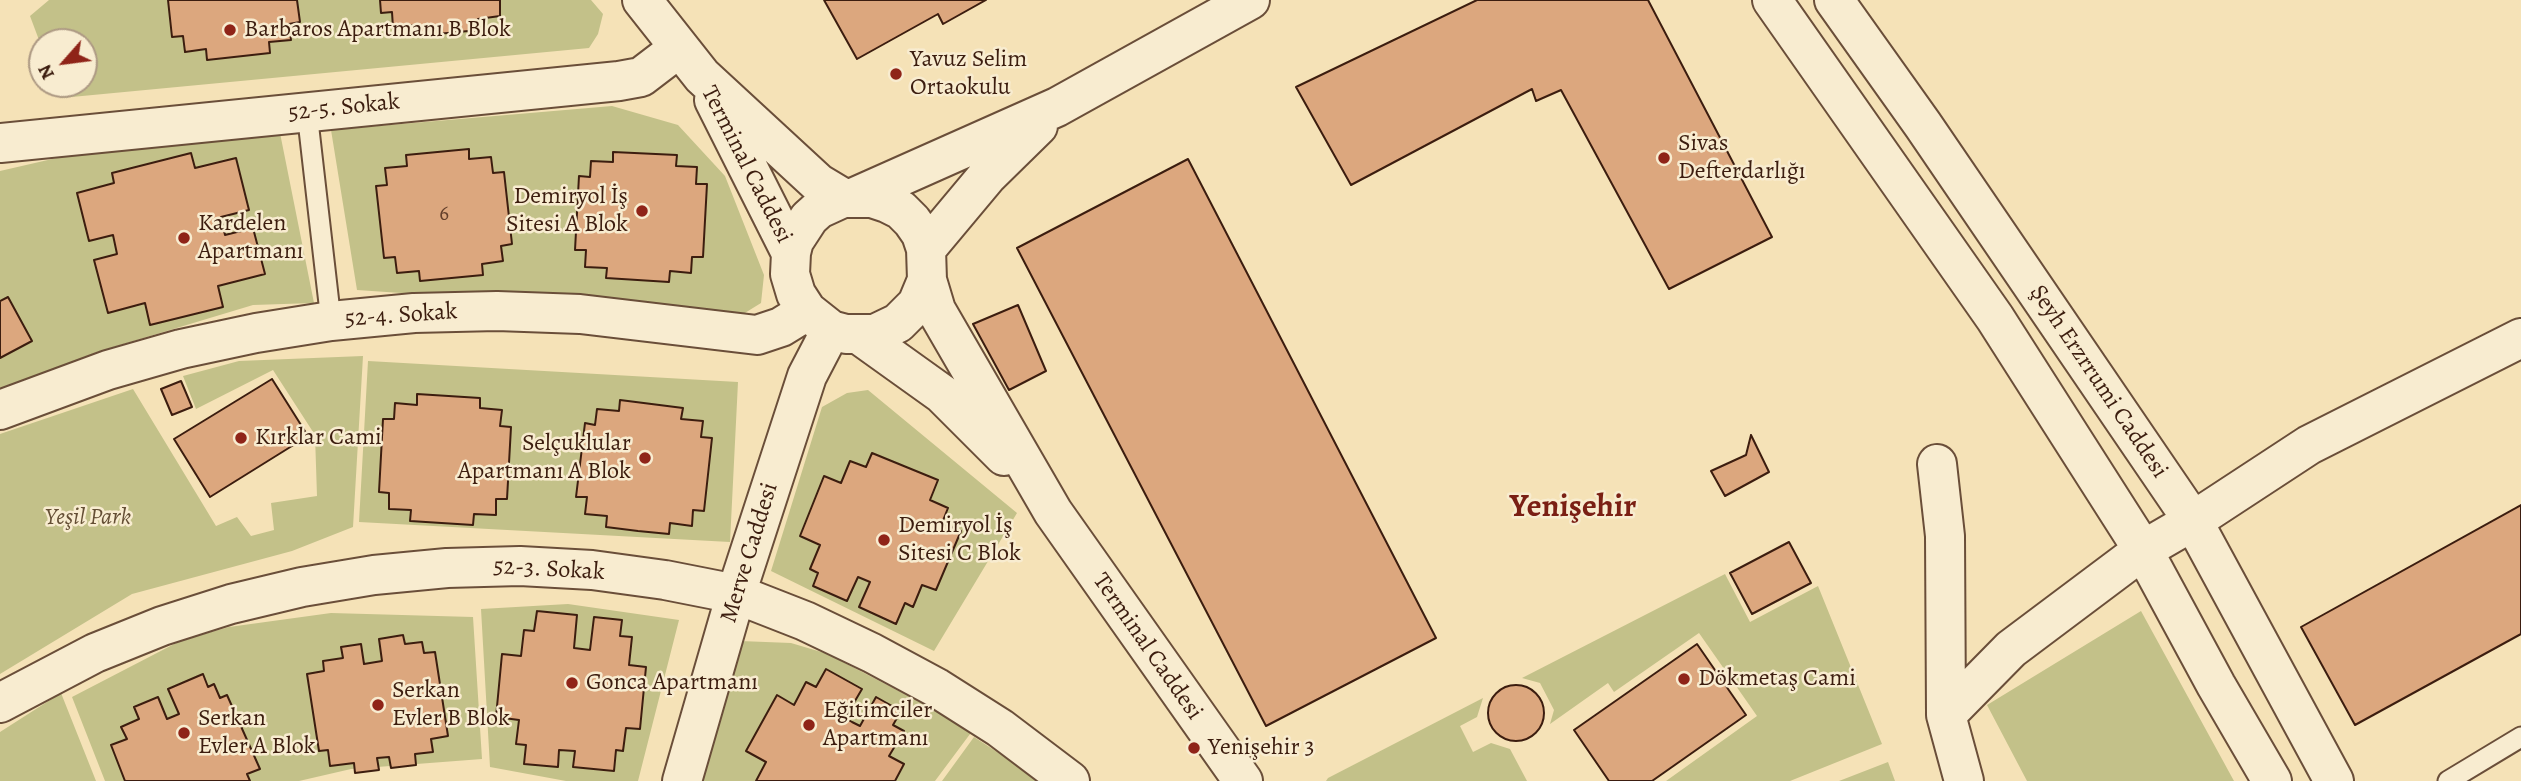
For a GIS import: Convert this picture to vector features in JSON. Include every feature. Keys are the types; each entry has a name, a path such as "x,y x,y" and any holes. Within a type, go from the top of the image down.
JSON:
{"street":[{"name":"Terminal Caddesi","path":"642,0 690,62 818,183 850,197 880,200 901,210 921,234 936,310 1053,512 1243,781"},
{"path":"850,197 1057,107 1250,0"},
{"name":"Şeyh Erzrrumi Caddesi","path":"1772,0 1995,318 2143,550 2272,781"},
{"name":"Şeyh Erzrrumi Caddesi","path":"1834,0 1923,125 2193,521 2334,781"},
{"name":"Terminal Caddesi","path":"690,62 791,253"},
{"name":"52-5. Sokak","path":"0,144 619,81 690,62"},
{"path":"833,325 887,330 908,315 923,293 926,265 987,176 1057,107"},
{"name":"Terminal Caddesi","path":"850,197 819,209 809,218 794,240 790,274 796,294 833,325 942,394 995,446 1053,512"},
{"name":"52-4. Sokak","path":"0,410 108,370 181,349 331,321 414,313 497,311 580,314 757,335 781,327 833,325"},
{"name":"Merve Caddesi","path":"682,781 736,594 807,376 833,325"},
{"path":"1946,715 2011,649 2143,550 2193,521 2309,445 2521,338"},
{"path":"1937,464 1945,536 1946,715 1964,781"},
{"name":"52-3. Sokak","path":"0,703 95,653 162,626 243,601 302,587 374,575 447,568 520,566 568,569 665,580 736,594 805,621 937,688 1000,728 1070,781"}],"lane":[{"path":"307,113 331,321"},
{"path":"2448,781 2521,737"}],"green space":[{"path":"49,0 591,0 603,14 598,34 589,48 98,94 98,28 34,28 30,16"},
{"path":"612,106 678,125 725,176 764,275 761,303 740,316 357,290 331,130"},
{"path":"279,128 314,303 253,305 97,352 0,390 0,171 87,151"},
{"name":"Yeşil Park","path":"363,356 353,527 292,551 132,594 0,674 0,434 133,389 216,526 237,517 251,536 274,530 271,503 317,496 315,435 273,370 196,409 183,376 239,361"},
{"path":"368,361 738,382 730,542 359,522"},
{"path":"868,390 1017,513 934,651 771,571 822,407 847,393"},
{"path":"1725,574 1750,622 1818,586 1882,744 1790,781 1666,781 1757,716 1699,633 1614,692 1608,683 1550,724 1554,710 1540,683 1522,678"},
{"path":"568,604 679,620 638,781 566,781 490,767 481,609"},
{"path":"2141,611 2234,781 2027,781 1987,705"},
{"path":"331,613 473,617 482,759 351,769 299,781 105,781 72,697 180,641 229,627"},
{"path":"740,641 791,643 828,654 973,730 935,781 697,781"},
{"path":"61,693 96,781 0,781 0,732"},
{"path":"1483,698 1477,717 1460,726 1473,752 1491,743 1510,749 1527,781 1326,781 1328,778"},
{"path":"974,737 1031,774 1040,781 942,781"},
{"path":"1888,762 1895,781 1839,781"}],"building":[{"name":"Barbaros Apartmanı B Blok","path":"168,0 297,0 300,22 289,24 291,40 269,42 270,53 207,60 206,49 185,52 183,36 172,37"},
{"path":"380,0 500,0 500,16 478,19 479,30 416,36 415,25 393,28 392,12 381,13"},
{"path":"824,0 986,0 943,24 938,14 857,59"},
{"name":"Sivas Defterdarlığı","path":"1477,0 1648,0 1772,237 1669,289 1561,90 1536,101 1532,89 1351,185 1296,87"},
{"path":"469,149 469,159 491,157 493,173 504,172 512,244 501,246 503,261 482,264 483,275 420,281 419,271 397,273 395,257 384,258 376,186 387,185 385,168 407,166 406,155"},
{"name":"Demiryol İş Sitesi A Blok","path":"613,152 677,155 676,166 697,167 696,184 707,184 703,257 692,257 691,273 670,271 669,282 606,278 607,268 585,267 586,250 575,250 579,176 590,177 591,161 613,162"},
{"name":"Kardelen Apartmanı","path":"191,153 195,168 236,158 249,210 221,217 225,235 253,228 265,274 218,286 223,307 150,325 145,303 108,313 94,260 117,254 113,235 89,241 77,193 114,183 112,173"},
{"path":"1188,159 1436,638 1266,726 1017,248"},
{"path":"8,297 32,341 0,358 0,301"},
{"path":"1018,305 1046,371 1009,390 973,324"},
{"name":"Kırklar Cami","path":"272,379 308,436 210,497 174,439"},
{"path":"181,381 192,407 172,415 161,389"},
{"path":"417,394 480,398 480,408 502,410 500,426 511,427 507,499 496,499 496,515 474,514 473,525 410,521 411,510 389,509 389,493 379,492 383,419 394,419 395,403 417,405"},
{"name":"Selçuklular Apartmanı A Blok","path":"620,400 683,408 681,419 703,421 701,437 712,438 704,511 693,510 692,526 670,523 669,534 638,531 606,527 607,516 585,514 587,497 576,497 585,423 595,425 597,409 619,411"},
{"path":"1751,435 1769,472 1725,496 1711,471 1746,455"},
{"name":"Demiryol İş Sitesi C Blok","path":"872,453 938,480 930,500 948,508 942,523 961,531 936,590 922,585 913,607 905,603 896,624 859,607 870,582 858,577 847,601 813,586 818,573 810,569 820,545 800,536 824,476 841,483 850,461 866,467"},
{"path":"2521,505 2521,634 2355,725 2301,627"},
{"path":"1789,542 1811,583 1752,614 1730,573"},
{"name":"Gonca Apartmanı","path":"537,611 577,615 574,648 590,650 594,617 622,620 620,636 632,637 629,665 646,667 640,729 626,728 623,751 616,750 614,771 573,767 575,751 559,750 558,767 524,764 526,745 516,744 519,720 496,717 502,654 521,656 524,630 534,631"},
{"name":"Serkan Evler B Blok","path":"403,635 405,644 422,642 424,653 435,652 448,736 431,739 433,752 415,754 416,765 391,768 389,757 377,758 379,770 355,773 354,763 330,766 328,750 319,751 307,674 324,671 323,661 343,658 341,647 361,644 364,664 382,661 379,639"},
{"name":"Dökmetaş Cami","path":"1697,644 1746,715 1652,781 1609,781 1574,730"},
{"name":"Eğitimciler Apartmanı","path":"826,669 862,689 845,718 852,722 860,726 876,697 901,711 893,725 904,731 889,756 904,764 895,781 756,781 766,762 746,751 777,695 794,705 806,682 816,687"},
{"name":"Serkan Evler A Blok","path":"203,674 208,687 214,684 220,698 227,695 260,769 247,774 250,781 125,781 111,745 127,739 121,727 139,719 134,707 158,697 167,719 179,714 168,689"},
{"path":"1516,685 1527,687 1536,693 1542,702 1542,724 1536,733 1527,739 1516,741 1505,739 1496,733 1490,724 1488,713 1490,702 1496,693 1505,687"}],"place":[{"name":"Barbaros Apartmanı B Blok","path":"230,30"},
{"name":"Yavuz Selim Ortaokulu","path":"896,74"},
{"name":"Sivas Defterdarlığı","path":"1664,158"},
{"name":"Demiryol İş Sitesi A Blok","path":"642,211"},
{"name":"Kardelen Apartmanı","path":"184,238"},
{"name":"Kırklar Cami","path":"241,438"},
{"name":"Selçuklular Apartmanı A Blok","path":"645,458"},
{"name":"Demiryol İş Sitesi C Blok","path":"884,540"},
{"name":"Dökmetaş Cami","path":"1684,679"},
{"name":"Gonca Apartmanı","path":"572,683"},
{"name":"Serkan Evler B Blok","path":"378,705"},
{"name":"Eğitimciler Apartmanı","path":"809,725"},
{"name":"Serkan Evler A Blok","path":"184,733"},
{"name":"Yenişehir 3","path":"1194,748"}],"district":[{"name":"Yenişehir","path":"1573,508"}]}
